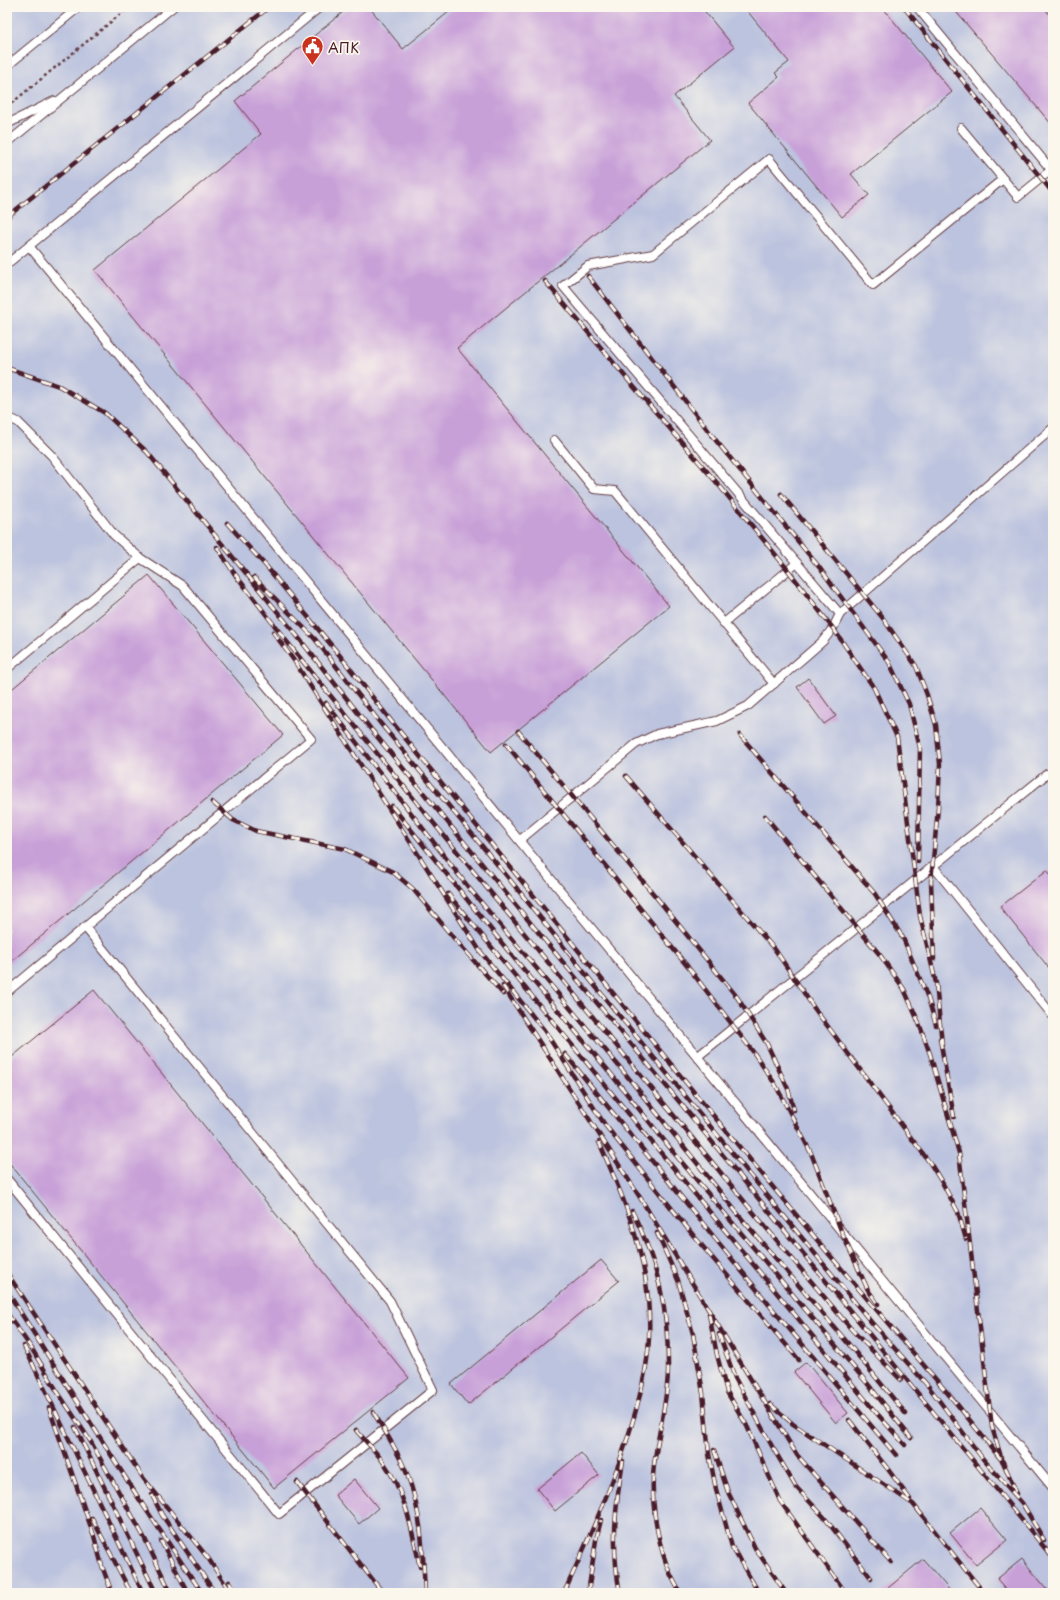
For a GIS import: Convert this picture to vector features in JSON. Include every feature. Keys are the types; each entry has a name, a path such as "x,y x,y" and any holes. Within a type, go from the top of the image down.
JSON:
{"lane":[{"path":"7,66 79,7"},
{"path":"7,143 173,7"},
{"path":"7,264 320,7"},
{"path":"917,7 1052,171 1018,197 961,128"},
{"path":"7,124 67,94"},
{"path":"840,614 563,286 588,266 653,254 769,159 873,285 1003,178"},
{"path":"29,246 1052,1486"},
{"path":"7,417 18,422 52,456 114,535 140,558 183,586 311,739 7,992"},
{"path":"520,840 636,744 657,734 717,721 748,706 823,641 833,628 840,614 1053,428"},
{"path":"554,440 594,489 615,491 774,684"},
{"path":"7,669 140,558"},
{"path":"724,623 797,563"},
{"path":"697,1057 1047,774"},
{"path":"933,866 1053,1016"},
{"path":"7,1179 279,1514 433,1390 390,1301 85,927"}],"path":[{"path":"7,107 129,7"}],"shaded area":[{"path":"7,7 1053,7 1053,1593 7,1593"}],"building":[{"path":"349,7 369,7 403,49 455,7 701,7 734,47 674,96 710,140 457,348 669,606 491,752 95,270 261,134 235,101"},
{"path":"744,7 882,7 952,92 851,174 869,195 842,217 748,103 779,77 775,73 789,62"},
{"path":"952,7 1043,7 1053,18 1053,126"},
{"path":"149,575 283,735 7,965 7,693"},
{"path":"808,678 836,716 824,724 797,687"},
{"path":"1047,870 1053,878 1053,973 1000,907"},
{"path":"94,990 409,1378 274,1488 7,1160 7,1061"},
{"path":"601,1260 619,1281 468,1405 451,1384"},
{"path":"806,1362 848,1413 836,1423 794,1372"},
{"path":"581,1453 599,1475 555,1511 537,1489"},
{"path":"354,1479 378,1508 359,1524 335,1495"},
{"path":"980,1508 1007,1540 976,1565 950,1533"},
{"path":"923,1559 952,1593 882,1593"},
{"path":"1022,1559 1050,1593 1009,1593 997,1579"}],"railway":[{"path":"7,217 269,7"},
{"path":"904,7 1053,193"},
{"path":"588,276 718,443 819,567 889,662 909,704 920,748 918,862"},
{"path":"545,281 718,484 784,565 835,631 874,688 897,737 920,916 936,983 942,1044"},
{"path":"7,368 59,386 105,413 147,452 294,632 370,728 682,1105 1053,1558"},
{"path":"781,494 882,617 916,666 927,695 936,725 940,764 938,808 931,881 934,959"},
{"path":"227,523 266,566 337,652 392,722 697,1096 956,1403 1003,1462 1017,1494"},
{"path":"217,547 238,579"},
{"path":"235,574 288,643 418,804 758,1218 852,1330 901,1380"},
{"path":"254,577 315,639 381,724 506,875 604,997 872,1323 929,1387 983,1459 1022,1503 1044,1540"},
{"path":"273,632 295,662 480,951 544,1030 605,1125 693,1235 799,1360"},
{"path":"326,703 469,888 623,1071 742,1219 906,1414"},
{"path":"518,731 737,997 767,1044 788,1089 794,1110"},
{"path":"740,735 875,894 903,938 928,998 936,1025"},
{"path":"506,744 688,967 754,1053 775,1084 811,1153 842,1233 868,1290 878,1304"},
{"path":"626,776 776,951 814,1008 930,1163 958,1212 966,1239"},
{"path":"212,802 233,820 256,831 345,849 393,872 413,889 503,994"},
{"path":"392,806 514,958 607,1069 679,1159 867,1383 911,1438"},
{"path":"765,816 880,955 904,989 919,1023 930,1054 959,1153 992,1427 1001,1457"},
{"path":"448,894 873,1409 905,1445"},
{"path":"503,986 641,1199 797,1455 891,1562"},
{"path":"940,1039 954,1117"},
{"path":"565,1054 775,1312 896,1455"},
{"path":"564,1593 600,1512 631,1429 645,1372 648,1348 648,1299 642,1259 632,1224 599,1142"},
{"path":"632,1211 656,1270 667,1329 668,1372 666,1395 654,1465 653,1503 663,1554 668,1569 680,1593"},
{"path":"657,1233 678,1280 693,1334 703,1393 709,1454 716,1489 732,1547 759,1593"},
{"path":"7,1273 144,1479 208,1558 231,1593"},
{"path":"7,1291 141,1502 202,1593"},
{"path":"7,1313 32,1349 57,1391 91,1442 145,1539 171,1593"},
{"path":"709,1314 717,1355 727,1392 747,1426 780,1501 846,1593"},
{"path":"719,1334 735,1378 796,1487 824,1517 871,1578"},
{"path":"24,1346 143,1593"},
{"path":"770,1404 793,1424 913,1504 984,1593"},
{"path":"49,1408 94,1536 102,1566 112,1593"},
{"path":"373,1412 396,1450 412,1488 421,1533 425,1593"},
{"path":"849,1420 910,1499"},
{"path":"75,1427 156,1593"},
{"path":"356,1430 381,1459 398,1487 411,1527 420,1567"},
{"path":"714,1450 728,1492 755,1548 786,1593"},
{"path":"620,1593 617,1576 615,1527 623,1461"},
{"path":"297,1482 383,1593"},
{"path":"152,1495 162,1515 215,1593"},
{"path":"92,1518 131,1593"},
{"path":"588,1593 596,1540 601,1520"},
{"path":"161,1541 188,1593"},
{"path":"229,1582 238,1593"}],"place":[{"name":"АПК","path":"312,66"}]}
